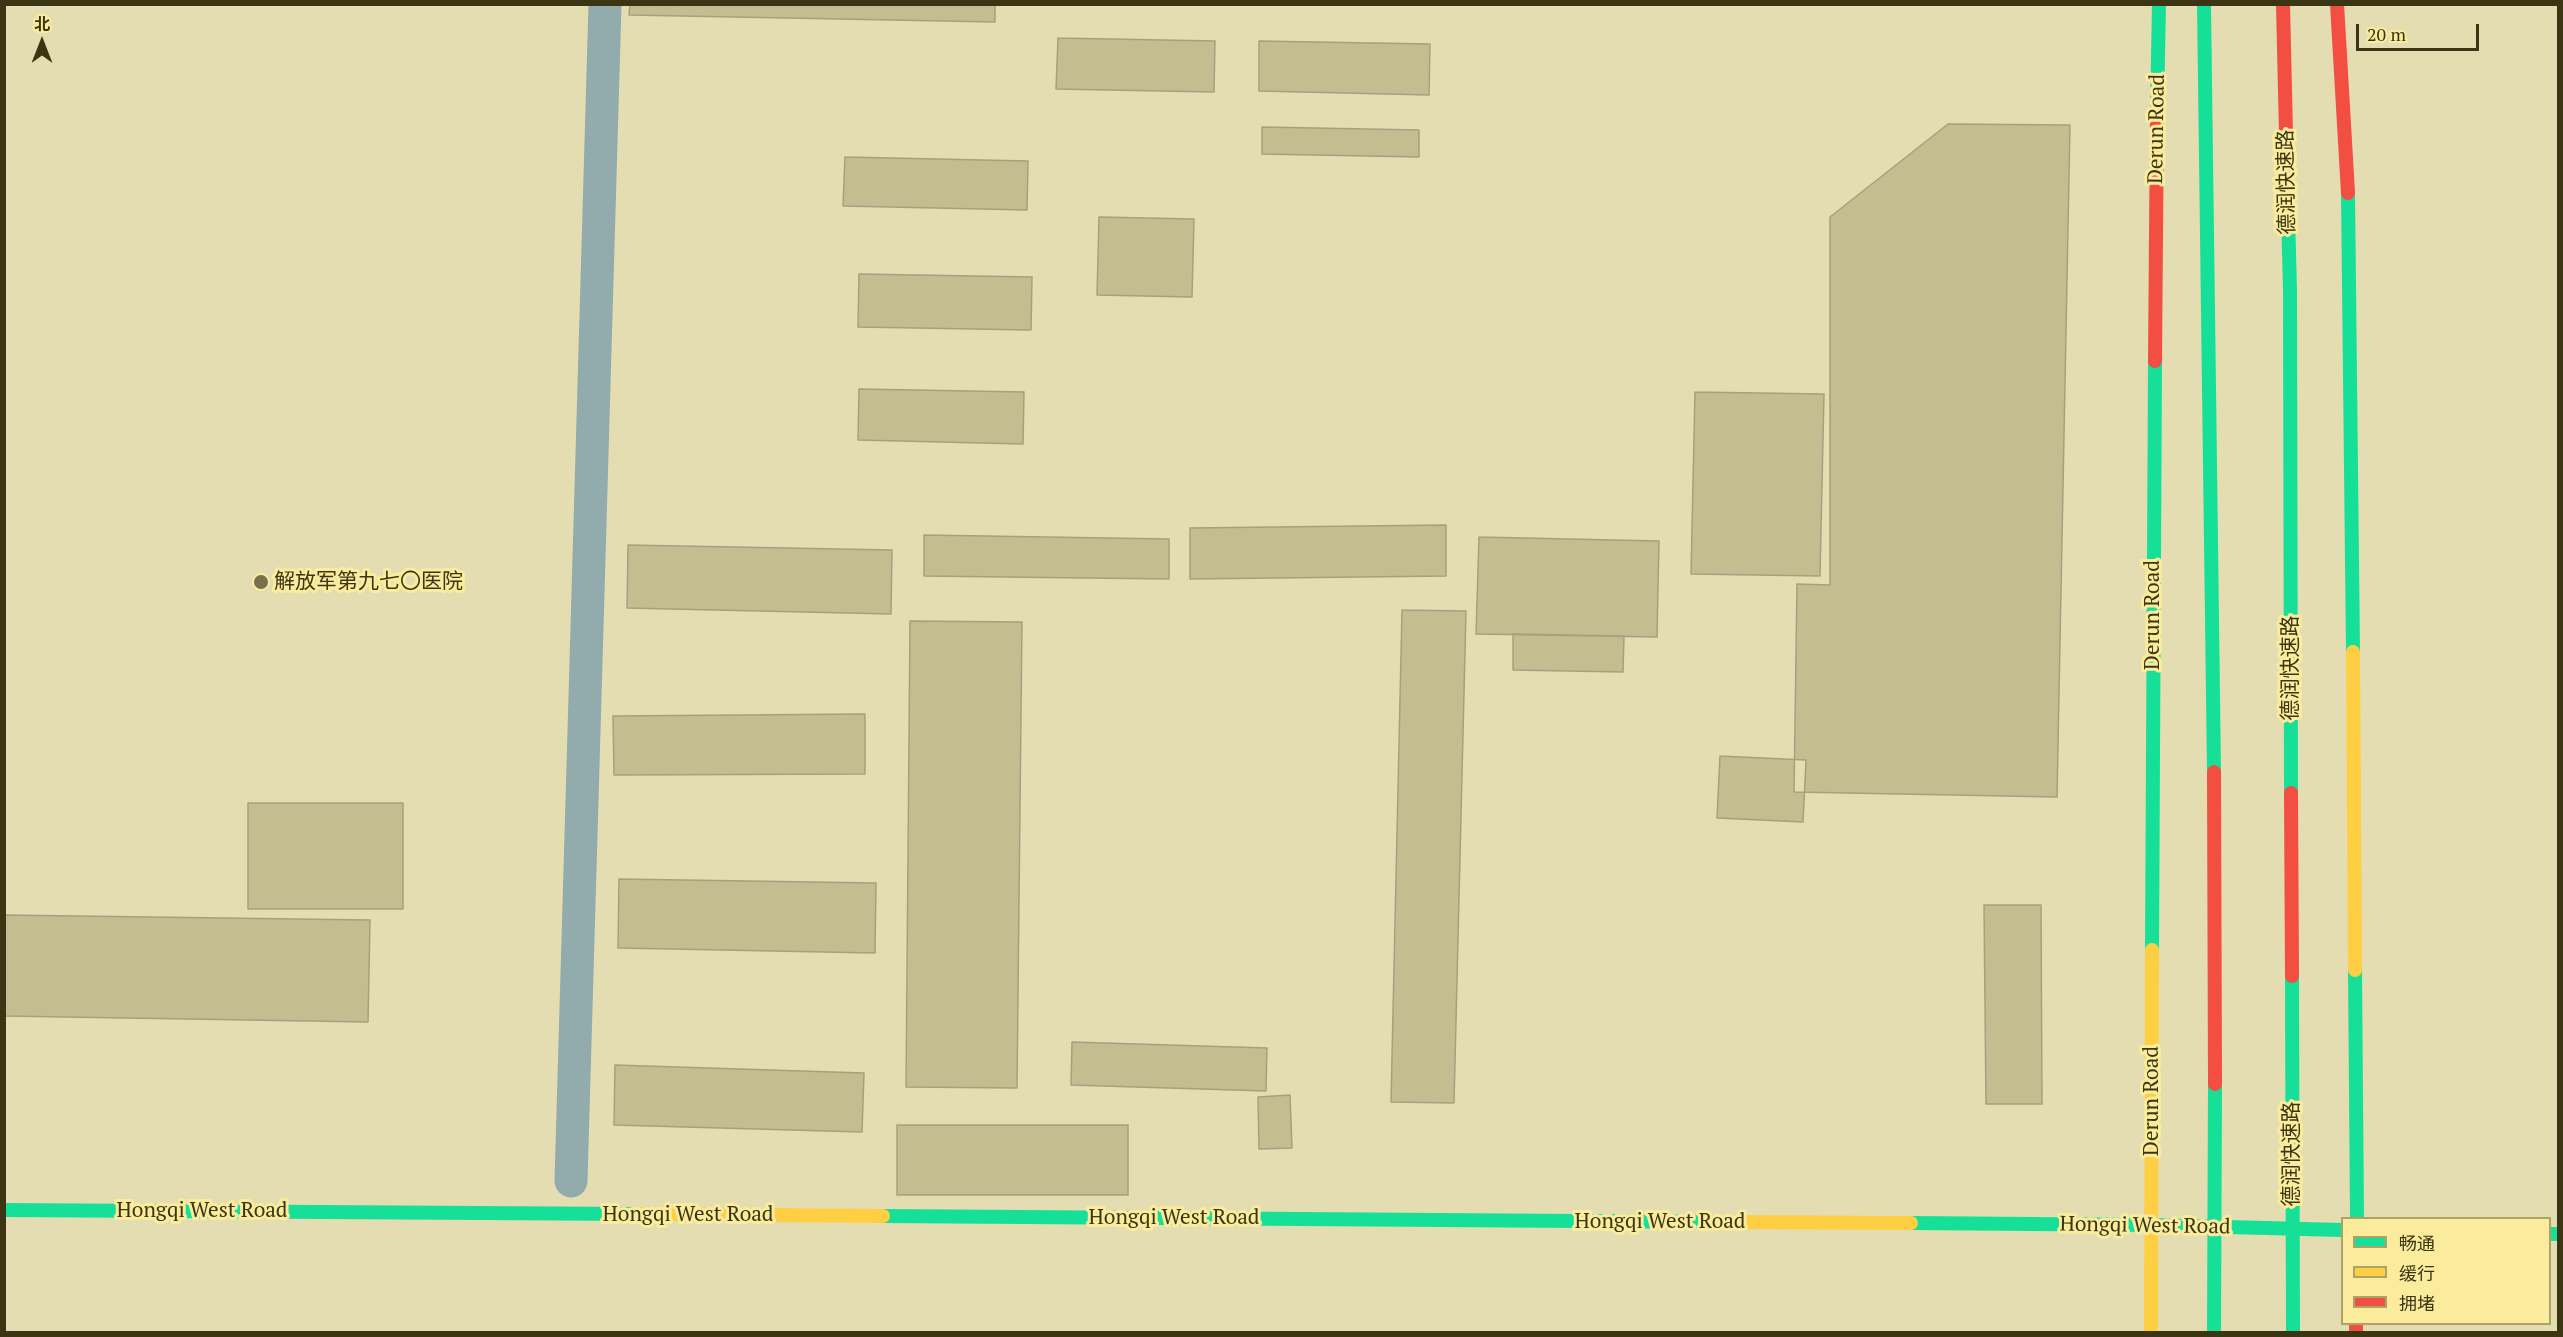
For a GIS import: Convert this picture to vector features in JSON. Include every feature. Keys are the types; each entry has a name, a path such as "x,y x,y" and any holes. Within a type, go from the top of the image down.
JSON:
{"main road":[{"name":"Derun Road","path":"2151,1332 2155,236 2159,4"},
{"path":"2204,4 2216,959 2214,1332"},
{"name":"德润快速路","path":"2283,4 2290,290 2293,1332"},
{"path":"2337,4 2350,229 2357,1217"},
{"name":"Hongqi West Road","path":"4,1210 2151,1225 2341,1230"}],"street":[{"path":"571,1181 605,4"}],"building":[{"path":"630,4 995,4 995,22 629,15"},
{"path":"1058,38 1215,41 1214,92 1056,89"},
{"path":"1259,41 1430,44 1429,95 1259,91"},
{"path":"1948,124 2070,125 2057,797 1794,792 1797,584 1830,585 1830,217"},
{"path":"1262,127 1419,130 1419,157 1262,154"},
{"path":"845,157 1028,161 1027,210 843,206"},
{"path":"1099,217 1194,219 1192,297 1097,295"},
{"path":"859,274 1032,277 1031,330 858,327"},
{"path":"859,389 1024,392 1023,444 858,440"},
{"path":"1695,392 1824,394 1820,576 1691,574"},
{"path":"1446,525 1446,576 1190,579 1190,528"},
{"path":"924,535 1169,539 1169,579 924,576"},
{"path":"1479,537 1659,541 1657,637 1476,634"},
{"path":"628,545 892,550 891,614 627,608"},
{"path":"1402,610 1466,611 1454,1103 1391,1102"},
{"path":"910,621 1022,622 1017,1088 906,1087"},
{"path":"1513,634 1624,636 1623,672 1513,670"},
{"path":"865,714 865,774 614,775 613,716"},
{"path":"1720,756 1806,760 1803,822 1717,818"},
{"path":"248,803 403,803 403,909 248,909"},
{"path":"619,879 876,883 875,953 618,948"},
{"path":"1984,905 2041,905 2042,1104 1986,1104"},
{"path":"4,915 370,920 368,1022 4,1016"},
{"path":"1072,1042 1267,1048 1266,1091 1071,1085"},
{"path":"615,1065 864,1073 862,1132 614,1125"},
{"path":"1290,1095 1292,1148 1259,1149 1258,1097"},
{"path":"897,1125 1128,1125 1128,1195 897,1195"}],"traffic: fast":[{"path":"2157,111 2159,4"},
{"path":"2204,4 2214,772"},
{"path":"2287,177 2290,290 2291,793"},
{"path":"2348,193 2353,652"},
{"path":"2152,950 2155,361"},
{"path":"2355,970 2357,1217"},
{"path":"2292,976 2293,1332"},
{"path":"2214,1332 2215,1084"},
{"path":"4,1210 637,1214"},
{"path":"883,1216 1718,1222"},
{"path":"1911,1223 2151,1225 2341,1230"},
{"path":"2551,1234 2558,1234"}],"traffic: slow":[{"path":"2353,652 2355,970"},
{"path":"2151,1332 2152,950"},
{"path":"637,1214 883,1216"},
{"path":"1718,1222 1911,1223"}],"traffic: jam":[{"path":"2283,4 2287,177"},
{"path":"2337,4 2348,193"},
{"path":"2155,361 2157,111"},
{"path":"2214,772 2215,1084"},
{"path":"2291,793 2292,976"},
{"path":"2356,1325 2356,1332"}],"place":[{"name":"解放军第九七〇医院","path":"261,582"}]}
